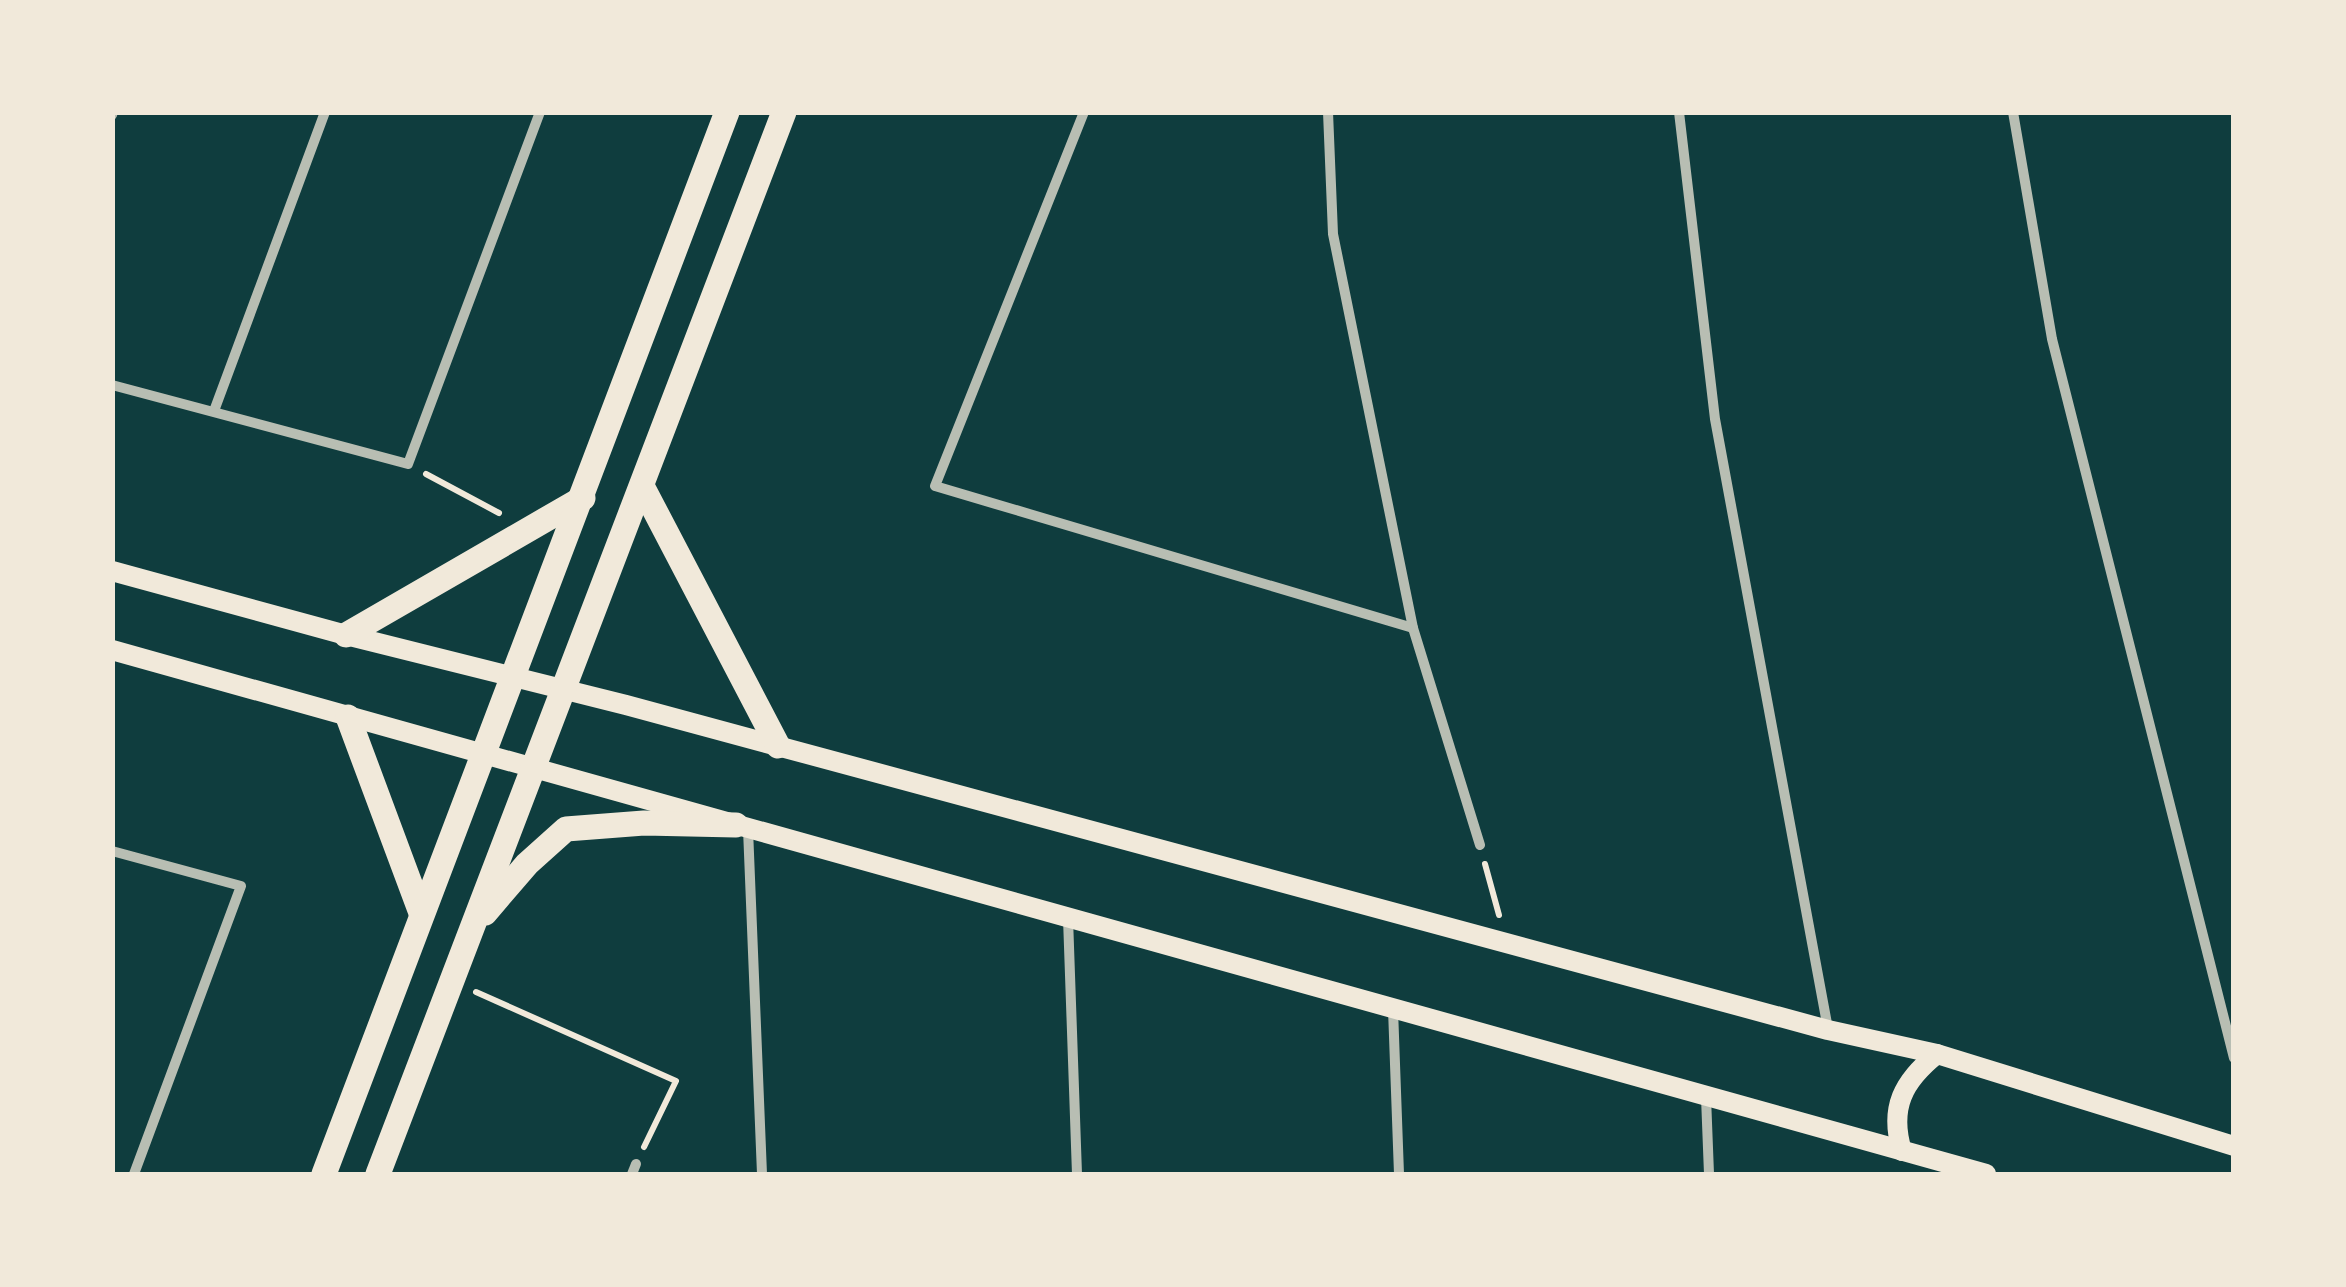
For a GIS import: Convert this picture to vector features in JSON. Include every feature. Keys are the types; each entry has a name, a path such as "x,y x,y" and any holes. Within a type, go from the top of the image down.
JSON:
{"main road":[{"path":"324,1174 727,112"},
{"path":"378,1174 784,112"},
{"path":"642,486 778,746"},
{"path":"346,636 582,498"},
{"path":"112,571 346,636 778,746 1828,1030 1937,1054 2234,1146"},
{"path":"112,650 1986,1174"},
{"path":"348,717 421,913"},
{"path":"472,928 527,864 566,828 644,823 742,827"},
{"path":"1902,1151 1896,1118 1898,1101 1916,1071 1937,1054"}],"street":[{"path":"214,412 325,112"},
{"path":"112,384 408,464 540,112"},
{"path":"1084,112 935,486 1413,628"},
{"path":"1328,112 1333,234 1413,628 1480,845"},
{"path":"1678,112 1715,419 1828,1030"},
{"path":"2014,112 2052,338 2234,1058"},
{"path":"742,827 762,1174"},
{"path":"112,850 240,886 134,1174"},
{"path":"1068,918 1077,1174"},
{"path":"1392,1009 1399,1174"},
{"path":"1706,1096 1708,1174"}],"path":[{"path":"408,464 530,529"},
{"path":"1480,845 1507,945"},
{"path":"452,981 676,1081 634,1170"}]}
